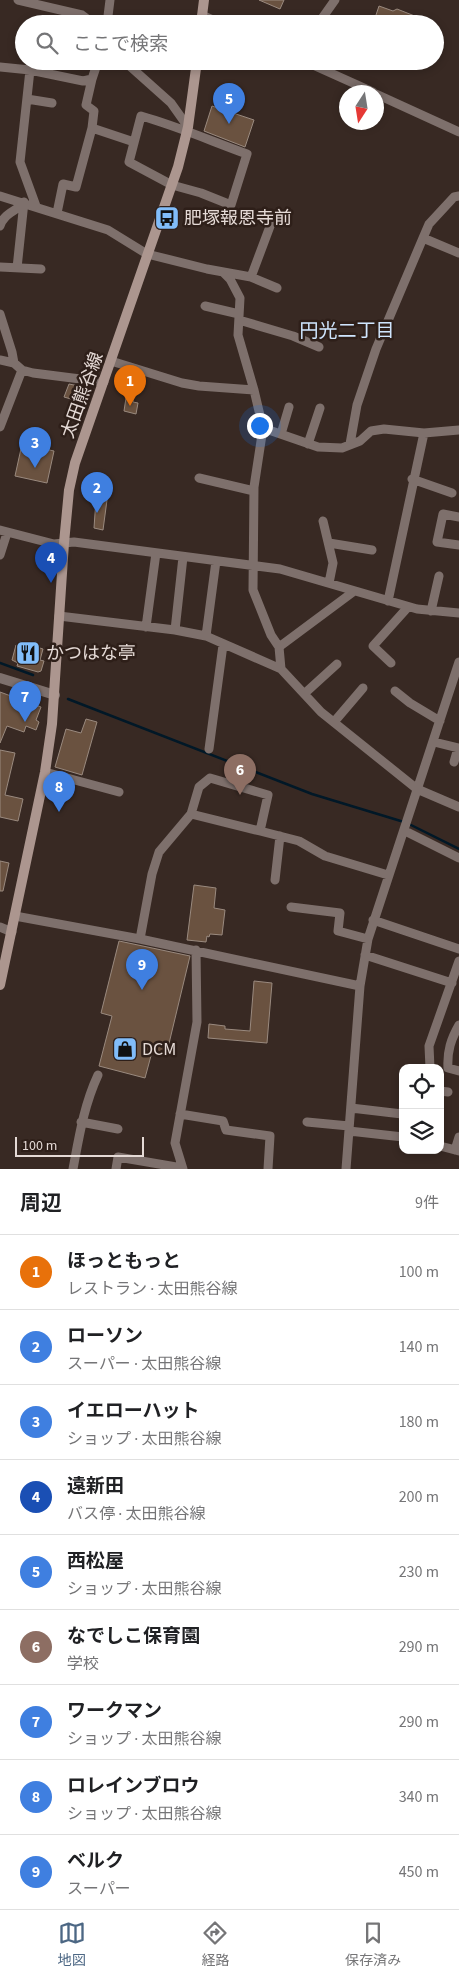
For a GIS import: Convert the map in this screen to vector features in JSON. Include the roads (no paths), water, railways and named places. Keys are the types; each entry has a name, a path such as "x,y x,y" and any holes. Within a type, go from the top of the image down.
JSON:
{"main road":[{"path":"202,15 204,0"},
{"name":"太田熊谷線","path":"0,985 45,772 55,695 64,543 75,463 172,185 188,130 196,70"}],"street":[{"path":"18,0 82,15"},
{"path":"108,15 110,0"},
{"path":"324,15 335,0"},
{"path":"0,70 30,70 83,81 92,79"},
{"path":"30,70 20,162 36,206"},
{"path":"57,213 63,184 76,187 92,128 94,111 86,105 95,70"},
{"path":"134,70 171,103 188,130"},
{"path":"324,70 357,85"},
{"path":"384,98 459,132"},
{"path":"27,99 52,103"},
{"path":"141,116 188,130 247,154 231,205 201,193 172,185 129,162 141,116"},
{"path":"92,128 134,142"},
{"path":"0,196 108,230 147,254 251,277 277,288"},
{"path":"350,444 357,405 376,349 429,224 454,197 459,196"},
{"path":"0,226 2,220 8,214 19,208 24,202"},
{"path":"17,268 24,202"},
{"path":"251,277 272,221"},
{"path":"423,238 459,253"},
{"path":"0,267 41,269"},
{"path":"223,272 240,298 238,335 263,428 254,491 255,566 253,590 271,635 279,647 281,669"},
{"path":"205,306 293,336 319,347"},
{"path":"0,314 14,363"},
{"path":"0,360 14,363 22,370 104,382"},
{"path":"111,361 182,383 254,390"},
{"path":"0,427 22,370"},
{"path":"281,434 289,407"},
{"path":"308,444 320,408"},
{"path":"263,428 318,447 342,448 360,441 371,431 384,429 424,433 459,430"},
{"path":"388,601 412,479 424,433"},
{"path":"199,478 254,491"},
{"path":"412,479 452,493"},
{"path":"459,517 443,514 437,542 459,545"},
{"path":"324,521 333,563 329,584"},
{"path":"0,555 4,531 54,544 74,542 280,569 408,607 459,613"},
{"path":"329,543 372,550"},
{"path":"146,627 156,553"},
{"path":"175,630 183,557"},
{"path":"206,636 216,561"},
{"path":"431,611 439,576"},
{"path":"279,647 353,592"},
{"path":"391,663 373,646 408,607"},
{"path":"59,616 175,630 206,636 281,669 321,712 417,789 459,807"},
{"path":"208,749 223,644"},
{"path":"346,1169 360,986 368,939 459,662"},
{"path":"304,694 336,664"},
{"path":"0,678 55,695"},
{"path":"334,722 363,688"},
{"path":"395,691 410,703 440,721"},
{"path":"434,742 458,748 454,762"},
{"path":"45,772 118,792"},
{"path":"140,939 152,874 159,852 191,814 200,786 210,778 268,795 260,830"},
{"path":"191,814 298,841 325,856 388,875"},
{"path":"405,830 459,858"},
{"path":"275,880 280,836"},
{"path":"291,907 340,913 338,931 368,939"},
{"path":"15,916 196,950 360,986"},
{"path":"373,920 459,949"},
{"path":"0,927 12,932"},
{"path":"116,1169 118,1157 183,1168 176,1143 196,1022 196,950"},
{"path":"365,955 452,982"},
{"path":"430,1064 429,1046 459,961"},
{"path":"459,1025 450,1041 448,1058 448,1068 459,1071"},
{"path":"73,1169 81,1122 90,1091 98,1075"},
{"path":"351,1108 399,1114"},
{"path":"180,1114 223,1122 226,1130 270,1136 268,1169"},
{"path":"81,1122 118,1129"},
{"path":"307,1122 399,1136"},
{"path":"444,1147 457,1151 459,1137"}],"waterway":[{"path":"0,663 33,675"},
{"path":"68,699 312,794 404,822"},
{"path":"409,824 459,849"}],"place":[{"name":"西松屋","path":"229,124"},
{"name":"肥塚報恩寺前","path":"167,218"},
{"name":"ほっともっと","path":"130,406"},
{"name":"イエローハット","path":"35,468"},
{"name":"ローソン","path":"97,513"},
{"name":"遠新田","path":"51,583"},
{"name":"かつはな亭","path":"28,653"},
{"name":"ワークマン","path":"25,722"},
{"name":"なでしこ保育園","path":"240,795"},
{"name":"ロレインブロウ","path":"59,812"},
{"name":"ベルク","path":"142,990"},
{"name":"DCM","path":"125,1049"}],"district":[{"name":"円光二丁目","path":"347,330"}]}
